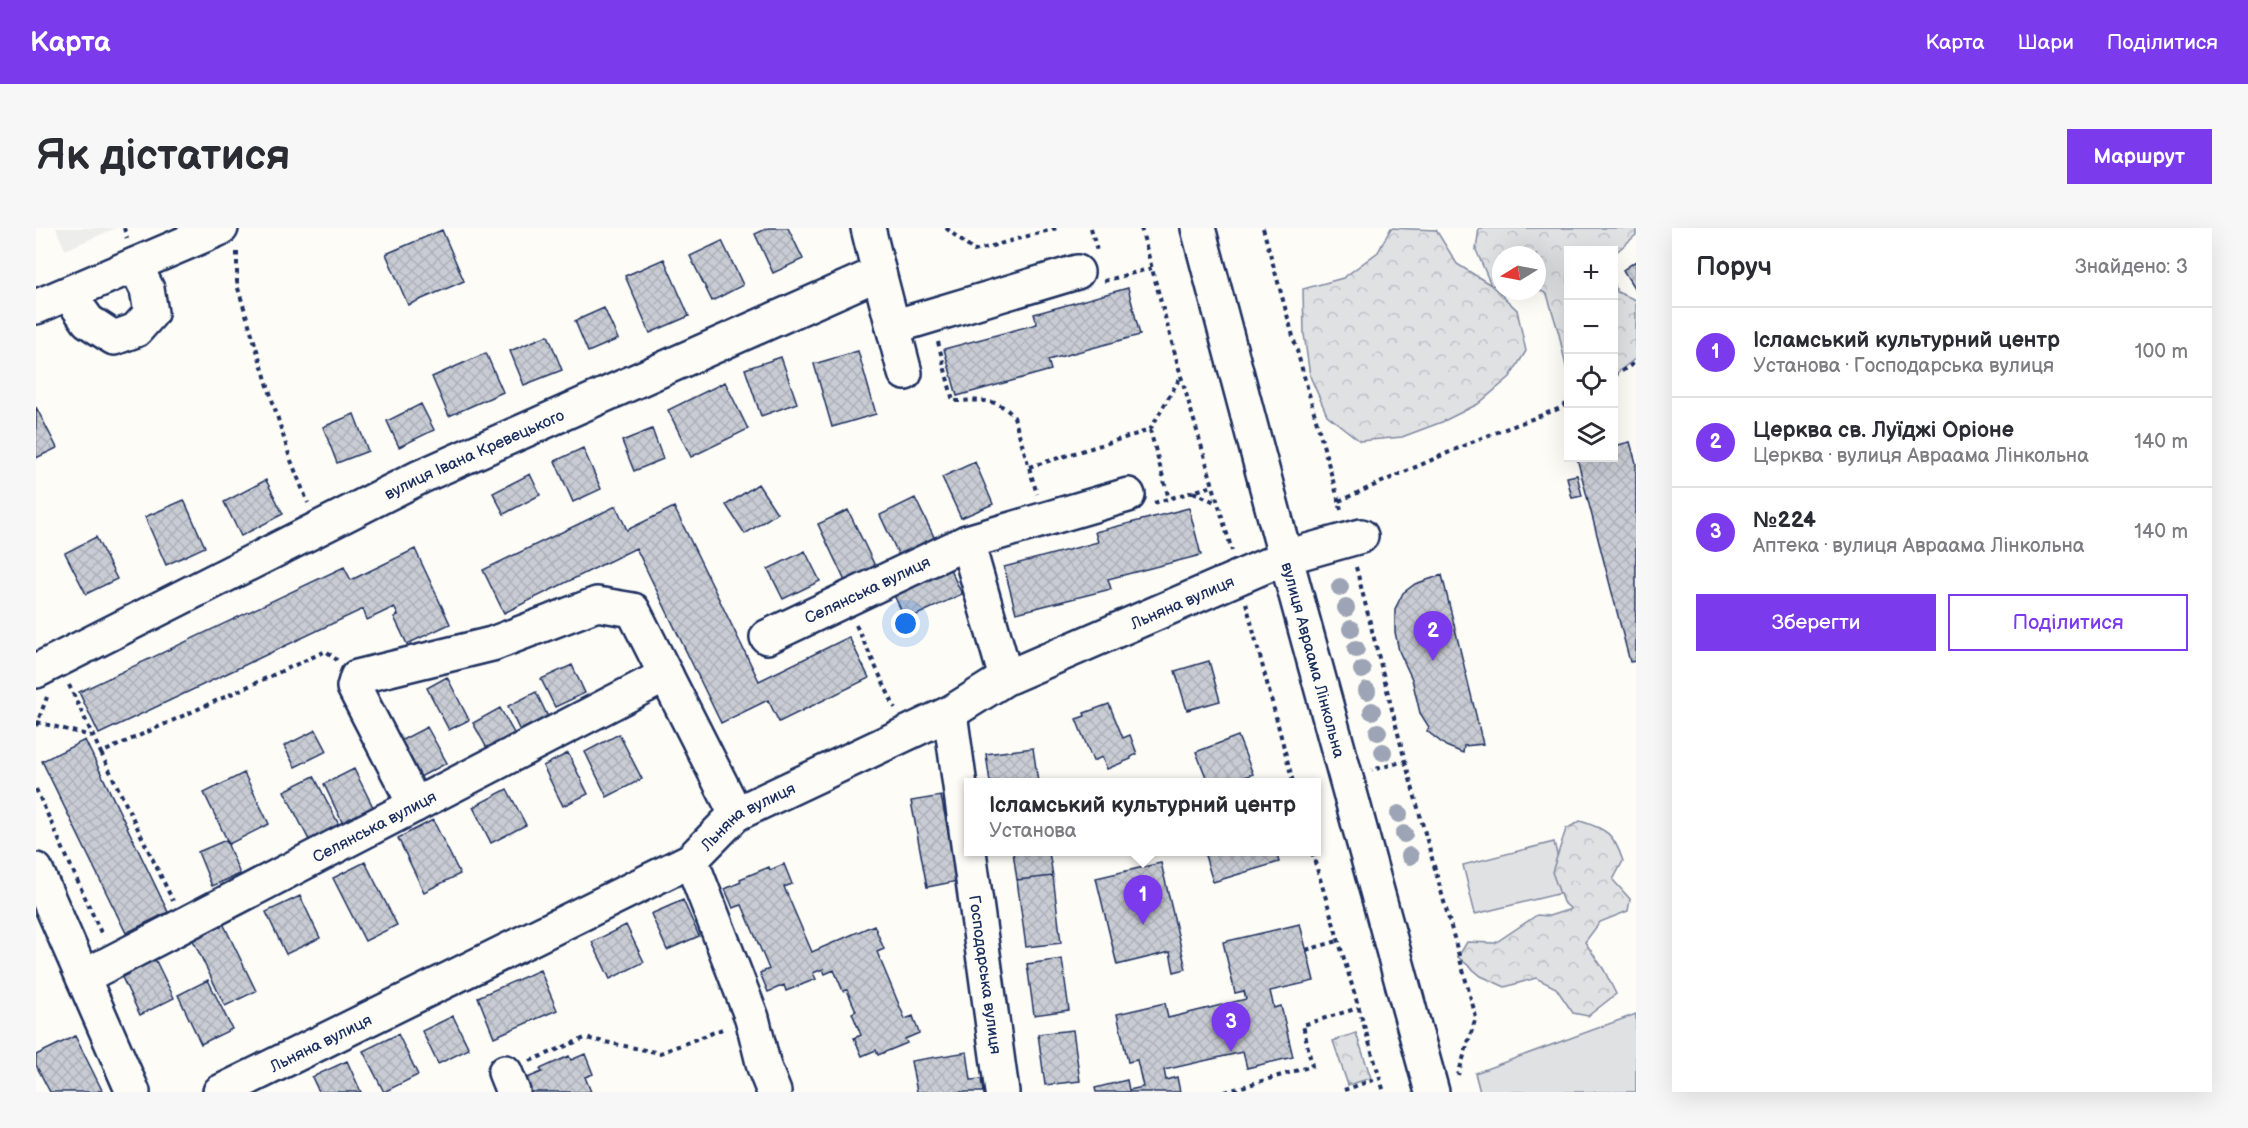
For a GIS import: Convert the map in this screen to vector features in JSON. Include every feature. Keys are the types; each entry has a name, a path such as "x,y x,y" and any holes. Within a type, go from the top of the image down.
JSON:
{"street":[{"path":"868,228 904,373"},
{"name":"вулиця Авраама Лінкольна","path":"1197,228 1286,557 1445,1087"},
{"path":"36,307 135,265 229,239"},
{"path":"69,294 88,321 114,338 136,330 151,313 147,289 135,265"},
{"name":"вулиця Івана Кревецького","path":"50,673 318,528 420,477 879,273"},
{"path":"893,327 1088,278"},
{"name":"Селянська вулиця","path":"767,637 966,542 1128,495"},
{"name":"Льняна вулиця","path":"220,1092 691,860 736,814 950,713 1006,678 1286,557 1355,538"},
{"path":"966,542 1006,678"},
{"path":"415,805 354,687 357,677 492,644 597,604 633,610 736,814"},
{"name":"Селянська вулиця","path":"82,977 666,675"},
{"name":"Господарська вулиця","path":"950,713 964,815"},
{"name":"Господарська вулиця","path":"970,856 1002,1092"},
{"path":"691,860 752,1018 764,1067 774,1092"},
{"path":"39,884 133,1092"}],"path":[{"path":"946,228 974,251 1057,228"},
{"path":"1141,228 1232,554"},
{"path":"1263,228 1339,501 1355,538 1406,761 1476,1017 1445,1087"},
{"path":"229,239 237,285 290,458 318,528"},
{"path":"1088,278 1152,268"},
{"path":"1618,373 1636,362"},
{"path":"1029,467 1150,430 1181,376"},
{"path":"953,401 988,401 1006,407 1014,417 1044,519"},
{"path":"1339,501 1479,439 1564,406"},
{"path":"1150,430 1168,499"},
{"path":"1192,492 1217,503"},
{"path":"844,600 908,733"},
{"path":"1246,602 1292,778"},
{"path":"101,753 326,651 357,677"},
{"path":"50,673 101,753 185,924"},
{"path":"36,722 91,736"},
{"path":"1368,771 1406,761"},
{"path":"1312,856 1383,1092"},
{"path":"1306,950 1338,941"},
{"path":"1226,1092 1312,1066 1303,1025 1358,1008"},
{"path":"509,1082 585,1038 660,1053 752,1018"},
{"path":"1344,1090 1379,1078"}],"shaded area":[{"path":"56,228 116,228 65,250"}],"green space":[{"path":"1391,228 1436,230 1457,264 1491,285 1476,250 1479,228 1636,228 1636,235 1618,251 1618,246 1564,246 1564,357 1546,294 1546,246 1492,246 1492,300 1507,300 1517,310 1526,351 1510,377 1478,404 1442,422 1402,437 1360,441 1327,415 1310,376 1304,334 1303,289 1343,278 1378,252"},
{"path":"1618,292 1636,300 1636,358 1618,372"},
{"path":"1580,821 1603,830 1613,839 1623,861 1613,880 1630,899 1628,911 1600,922 1585,942 1604,970 1616,994 1588,1016 1573,1013 1556,988 1536,978 1505,987 1481,976 1458,957 1467,942 1495,943 1537,915 1549,916 1571,909 1563,902 1552,872 1566,829"},
{"path":"1554,842 1566,892 1475,914 1463,865"},
{"path":"1636,1014 1636,1092 1480,1092 1475,1073"},
{"path":"1356,1033 1371,1078 1348,1085 1333,1041"}],"building":[{"path":"768,228 788,228 803,259 773,273 755,234"},
{"path":"442,230 464,281 408,305 386,254"},
{"path":"722,241 743,285 712,301 690,256"},
{"path":"664,259 689,316 650,333 625,276"},
{"path":"1636,261 1636,291 1623,270"},
{"path":"1128,288 1140,335 1048,360 1051,370 957,396 944,349 1037,324 1034,314"},
{"path":"604,308 618,339 588,352 575,321"},
{"path":"548,335 562,370 524,385 510,351"},
{"path":"858,351 876,414 832,427 814,364"},
{"path":"486,353 503,392 449,416 432,377"},
{"path":"781,357 797,403 761,416 745,369"},
{"path":"725,382 748,429 691,457 668,410"},
{"path":"421,404 434,430 399,447 387,421"},
{"path":"36,407 57,448 36,458"},
{"path":"354,414 368,451 337,463 323,427"},
{"path":"652,429 663,459 634,471 622,441"},
{"path":"1630,442 1636,463 1636,661 1630,662 1578,462 1618,462 1618,445"},
{"path":"583,448 601,489 573,502 555,461"},
{"path":"975,462 993,504 961,518 942,477"},
{"path":"530,474 540,495 504,514 493,493"},
{"path":"1577,475 1582,496 1572,498 1567,477"},
{"path":"266,480 283,514 241,536 224,502"},
{"path":"758,484 777,513 745,534 726,505"},
{"path":"915,498 937,543 901,560 880,515"},
{"path":"184,500 205,547 166,565 145,517"},
{"path":"616,506 627,530 674,507 759,681 849,637 869,678 779,722 768,700 721,723 636,548 504,613 483,570"},
{"path":"1189,508 1201,555 1108,579 1111,589 1016,613 1004,567 1098,542 1095,532"},
{"path":"848,510 875,566 845,581 818,524"},
{"path":"96,537 117,579 86,594 65,553"},
{"path":"415,549 450,624 407,644 394,617 398,615 394,607 367,620 363,609 99,734 79,692 344,567 351,580"},
{"path":"805,551 820,581 783,599 768,569"},
{"path":"948,565 962,594 906,620 892,591"},
{"path":"1442,575 1483,744 1464,746 1463,753 1446,746 1427,731 1429,727 1420,713 1412,679 1399,651 1395,632 1395,609 1403,593 1415,584"},
{"path":"1209,661 1220,701 1187,710 1175,671"},
{"path":"572,665 585,693 555,707 541,679"},
{"path":"447,677 469,720 449,730 427,688"},
{"path":"536,692 548,717 520,731 508,706"},
{"path":"1109,704 1123,738 1130,735 1137,754 1107,769 1102,757 1093,761 1076,719 1085,716 1084,713"},
{"path":"500,708 515,735 488,750 473,723"},
{"path":"427,727 447,763 420,777 400,741"},
{"path":"316,730 327,751 295,767 284,746"},
{"path":"619,734 642,779 607,797 585,752"},
{"path":"1238,736 1253,774 1242,778 1206,778 1196,752"},
{"path":"85,740 168,912 126,933 42,761"},
{"path":"1033,748 1037,778 989,778 986,754"},
{"path":"568,753 588,794 563,806 543,766"},
{"path":"354,769 375,811 344,826 324,784"},
{"path":"244,773 269,824 229,844 204,793"},
{"path":"314,776 339,825 309,840 284,791"},
{"path":"507,789 526,825 491,843 473,807"},
{"path":"941,796 958,881 927,887 911,801"},
{"path":"433,820 460,874 424,892 398,838"},
{"path":"226,840 240,874 212,886 198,852"},
{"path":"1014,856 1050,856 1053,876 1017,880"},
{"path":"1205,856 1277,856 1279,862 1213,882"},
{"path":"365,862 397,925 365,941 333,878"},
{"path":"1161,863 1186,969 1174,972 1170,952 1117,965 1096,878"},
{"path":"784,864 792,884 784,887 812,952 874,925 884,949 877,952 905,1019 913,1016 919,1033 905,1039 907,1043 878,1055 876,1050 862,1056 854,1038 861,1035 852,1013 856,1011 847,990 843,991 834,970 825,974 823,969 813,973 816,979 786,991 784,985 768,992 760,973 769,969 742,905 733,908 725,889 741,882 740,879 769,867 770,870"},
{"path":"1053,876 1061,943 1026,947 1017,880"},
{"path":"300,896 320,938 286,954 266,912"},
{"path":"683,900 699,936 667,950 651,914"},
{"path":"221,919 256,991 225,1006 190,934"},
{"path":"1300,924 1314,981 1270,991 1274,1008 1281,1006 1293,1057 1247,1068 1243,1052 1164,1070 1166,1080 1177,1077 1180,1092 1096,1092 1095,1088 1127,1080 1129,1090 1143,1087 1137,1060 1128,1062 1117,1014 1165,1003 1168,1018 1246,999 1244,991 1235,993 1223,942"},
{"path":"626,925 644,962 610,979 592,942"},
{"path":"154,957 174,998 140,1015 120,973"},
{"path":"1062,959 1069,1010 1034,1015 1027,964"},
{"path":"540,970 557,1010 494,1037 478,997"},
{"path":"208,980 232,1029 201,1044 178,995"},
{"path":"453,1016 469,1049 438,1064 422,1031"},
{"path":"1073,1030 1080,1081 1045,1085 1038,1034"},
{"path":"398,1034 418,1075 384,1092 363,1051"},
{"path":"75,1036 102,1090 97,1092 50,1092 36,1065 36,1055"},
{"path":"967,1052 971,1080 981,1079 983,1092 917,1092 911,1061"},
{"path":"585,1054 593,1074 585,1077 591,1092 531,1092 525,1079 542,1072 540,1069 569,1056 571,1060"},
{"path":"347,1061 361,1092 319,1092 312,1077"}],"place":[{"name":"Церква св. Луїджі Оріоне","path":"1433,661"},
{"name":"Ісламський культурний центр","path":"1143,925"},
{"name":"№224","path":"1231,1052"}]}
